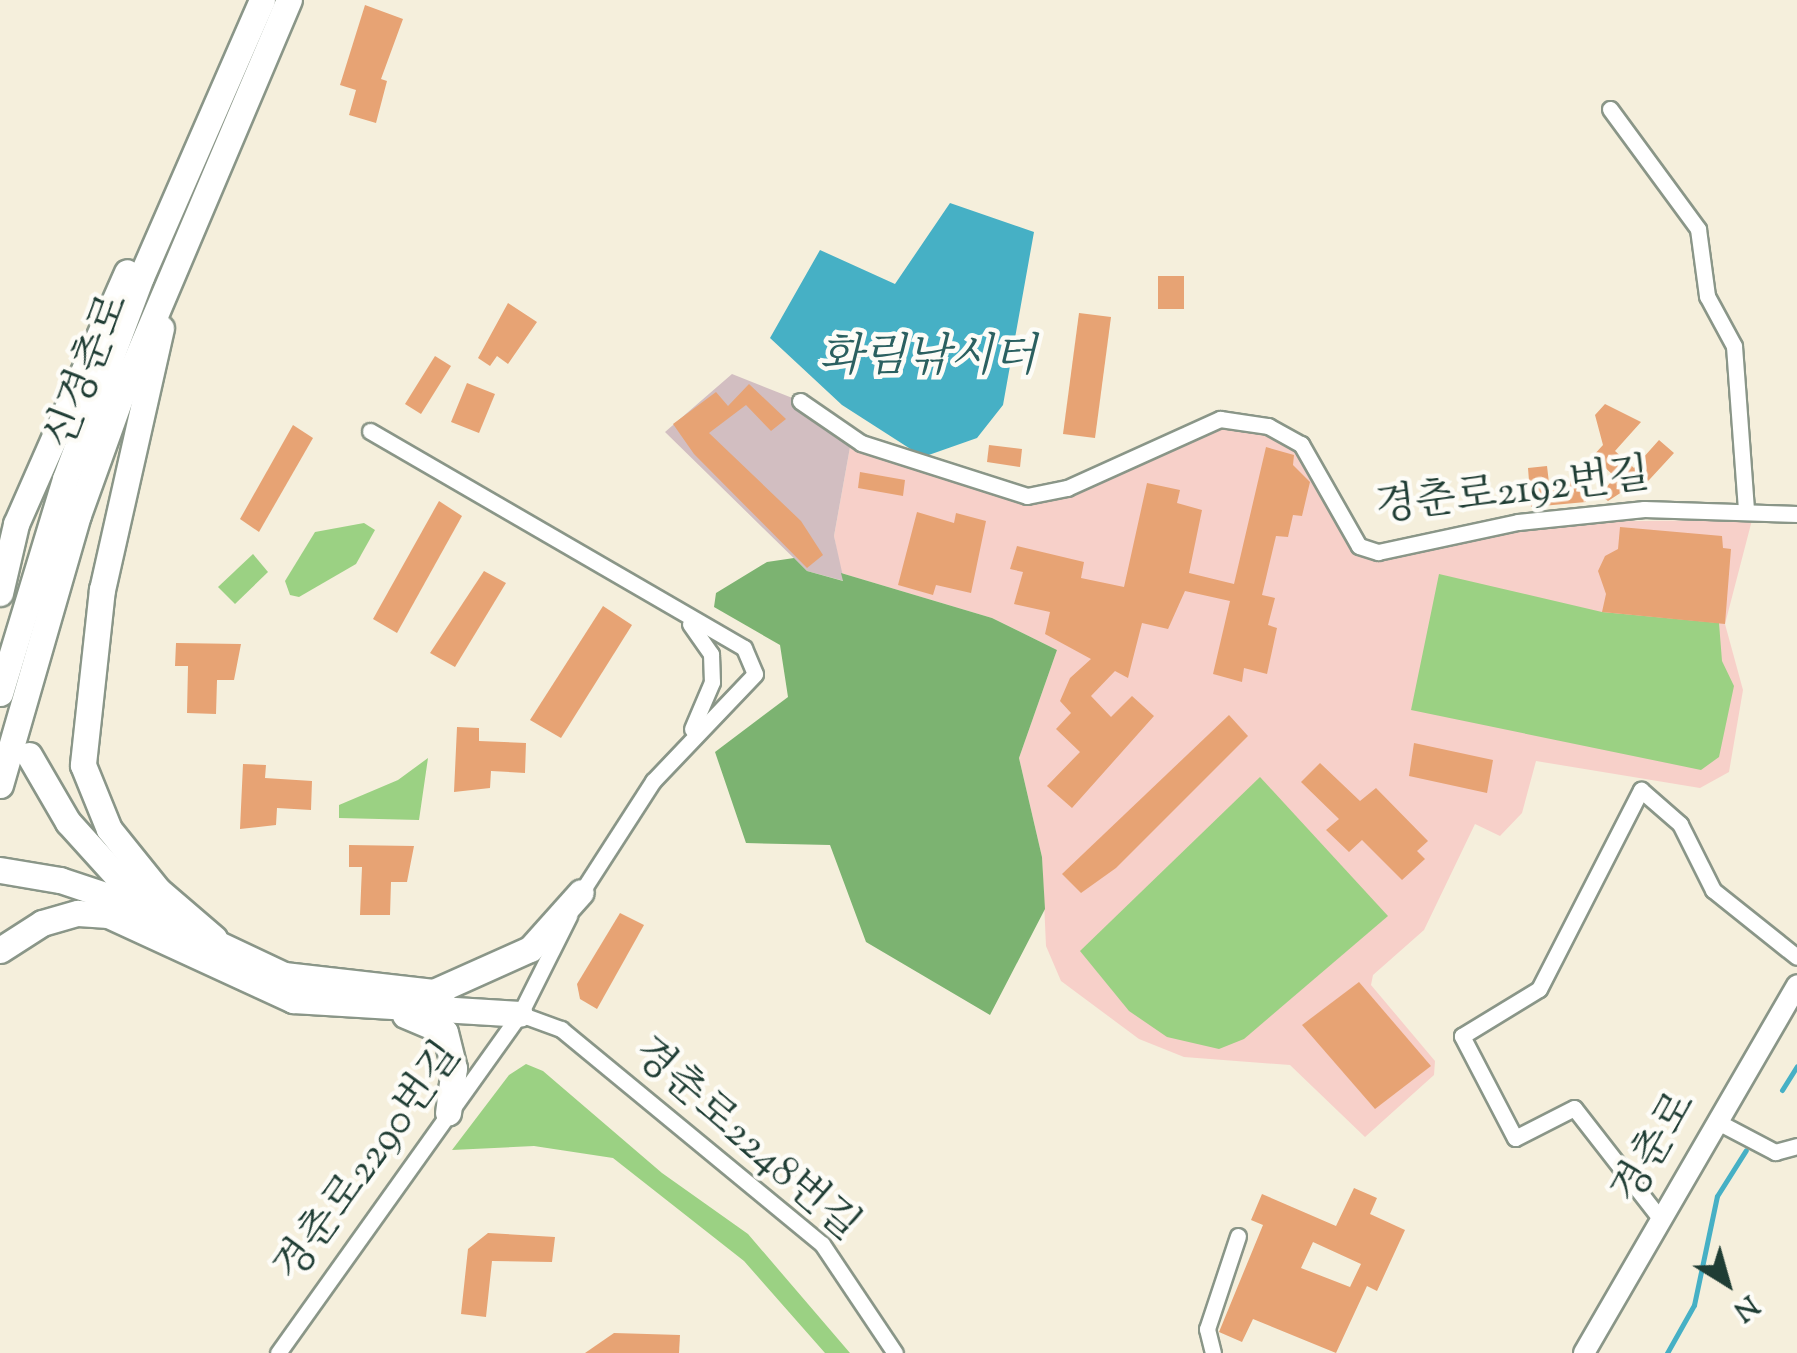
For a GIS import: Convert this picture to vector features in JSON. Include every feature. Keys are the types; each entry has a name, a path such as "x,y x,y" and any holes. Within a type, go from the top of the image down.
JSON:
{"highway":[{"name":"신경춘로","path":"0,693 65,479 187,163 262,0"},
{"name":"신경춘로","path":"0,785 78,515 177,253 289,0"},
{"path":"0,593 16,524 76,382 137,249 187,163"},
{"path":"177,253 102,589 83,765 109,829 204,945"},
{"path":"28,755 68,822 148,910"},
{"path":"0,870 60,880 148,910 293,1000 385,1009 520,1014"},
{"path":"436,992 530,950 581,892"},
{"path":"0,950 42,923 78,913 138,925 284,975 362,988 436,992 520,1014"},
{"path":"385,1009 445,1032 454,1068 448,1113"}],"street":[{"path":"1610,110 1698,229 1707,296 1734,346 1746,511"},
{"name":"경춘로2192번길","path":"800,400 862,443 1027,496 1067,488 1220,419 1268,426 1302,444 1359,546 1378,552 1536,520 1644,508 1797,514"},
{"path":"370,431 744,648 755,674 683,746"},
{"path":"664,603 702,634 711,654 712,682 683,746"},
{"name":"경춘로2290번길","path":"278,1353 520,1014 581,892 652,781 683,746"},
{"path":"1659,1217 1574,1108 1515,1138 1462,1036 1539,989 1641,790 1680,824 1713,890 1797,956"},
{"name":"경춘로","path":"1584,1353 1659,1217 1797,985"},
{"name":"경춘로2248번길","path":"520,1014 561,1029 822,1244 895,1353"},
{"path":"1716,1121 1775,1152 1797,1146"},
{"path":"1214,1353 1207,1329 1238,1236"}],"shaded area":[{"path":"732,374 800,401 852,436 834,536 844,581 807,571 665,432"},
{"path":"1220,419 1301,444 1359,546 1380,552 1518,522 1752,520 1725,624 1743,690 1729,772 1700,788 1536,761 1522,813 1500,836 1475,824 1424,930 1373,975 1371,985 1435,1061 1434,1075 1365,1137 1290,1065 1184,1057 1139,1039 1061,981 1046,946 1042,857 1019,758 1057,650 992,618 841,573 834,536 852,436 1027,496"}],"green space":[{"path":"364,523 375,530 356,564 299,597 290,595 285,581 315,532"},
{"path":"253,554 268,572 235,604 218,587"},
{"path":"794,558 807,571 843,581 841,573 992,618 1057,650 1019,758 1042,857 1045,909 990,1015 866,942 830,845 746,843 715,752 788,697 780,645 714,607 716,593 767,562"},
{"path":"1439,574 1602,612 1719,623 1722,661 1734,686 1719,757 1701,770 1411,710"},
{"path":"428,758 419,820 339,818 339,805 398,780"},
{"path":"1260,777 1388,916 1244,1039 1219,1049 1167,1037 1129,1011 1080,951"},
{"path":"526,1064 543,1071 662,1173 748,1234 850,1353 825,1353 744,1261 613,1158 534,1146 452,1150 509,1075"}],"water":[{"name":"화림낚시터","path":"950,203 1034,232 1003,405 977,438 923,457 842,405 770,338 820,250 895,284"}],"building":[{"path":"365,5 403,19 381,79 387,81 376,123 349,115 356,90 340,85"},
{"path":"1158,276 1184,276 1184,309 1158,309"},
{"path":"508,303 537,322 508,364 497,356 490,366 478,358"},
{"path":"1079,313 1111,317 1095,438 1063,434"},
{"path":"435,356 451,366 421,414 405,404"},
{"path":"467,383 495,394 479,433 451,422"},
{"path":"749,384 786,419 771,431 746,405 709,433 801,521 823,555 807,568 694,454 673,424 716,392 728,406"},
{"path":"1605,404 1641,422 1615,451 1634,468 1659,440 1674,453 1638,492 1625,490 1608,501 1600,495 1615,477 1593,456 1603,445 1595,415"},
{"path":"293,425 313,438 259,532 240,519"},
{"path":"989,445 1022,449 1020,467 987,462"},
{"path":"1266,447 1294,455 1293,465 1310,482 1302,516 1293,515 1288,537 1276,536 1262,595 1275,598 1268,625 1277,628 1267,674 1244,668 1242,682 1213,674 1230,601 1185,591 1168,629 1142,623 1128,678 1115,671 1091,696 1111,717 1132,696 1154,716 1072,808 1047,786 1080,752 1056,729 1071,713 1060,701 1070,678 1091,659 1045,634 1050,612 1014,604 1023,572 1010,569 1017,546 1084,562 1081,578 1124,587 1147,483 1180,490 1177,503 1202,510 1189,573 1234,584"},
{"path":"1547,466 1549,483 1584,480 1586,502 1531,507 1528,468"},
{"path":"860,472 905,480 903,496 858,488"},
{"path":"439,501 462,516 397,633 373,619"},
{"path":"917,512 954,523 956,513 986,521 971,593 936,585 933,595 898,585"},
{"path":"1620,527 1722,536 1723,548 1731,549 1725,624 1602,612 1606,594 1598,571 1605,556 1618,549"},
{"path":"484,571 506,583 455,667 430,653"},
{"path":"603,606 632,625 561,738 530,720"},
{"path":"176,643 241,644 234,680 217,680 216,714 187,713 188,666 175,666"},
{"path":"1229,715 1248,736 1116,868 1081,893 1062,874"},
{"path":"457,727 479,728 479,741 526,743 525,773 491,771 490,788 454,792"},
{"path":"1414,743 1493,760 1487,793 1409,776"},
{"path":"1320,763 1360,801 1376,788 1428,841 1417,851 1425,859 1402,880 1362,840 1349,852 1326,830 1339,819 1301,782"},
{"path":"243,764 266,765 265,778 312,781 311,810 277,808 276,825 240,829"},
{"path":"349,845 414,846 407,882 391,882 390,915 360,915 362,867 349,867"},
{"path":"620,913 644,925 597,1009 580,999 577,984"},
{"path":"1359,982 1431,1066 1375,1109 1302,1025"},
{"path":"1354,1188 1377,1198 1370,1214 1405,1230 1377,1291 1367,1286 1336,1353 1253,1319 1242,1342 1219,1332 1263,1225 1251,1220 1262,1194 1336,1226","holes":["1313,1242 1361,1264 1350,1287 1301,1268"]},
{"path":"488,1233 555,1237 552,1262 492,1261 486,1317 461,1314 468,1249"},
{"path":"614,1333 680,1335 679,1353 585,1353"}],"waterway":[{"path":"1782,1090 1797,1066"},
{"path":"1667,1353 1694,1305 1717,1196 1746,1150"}]}
